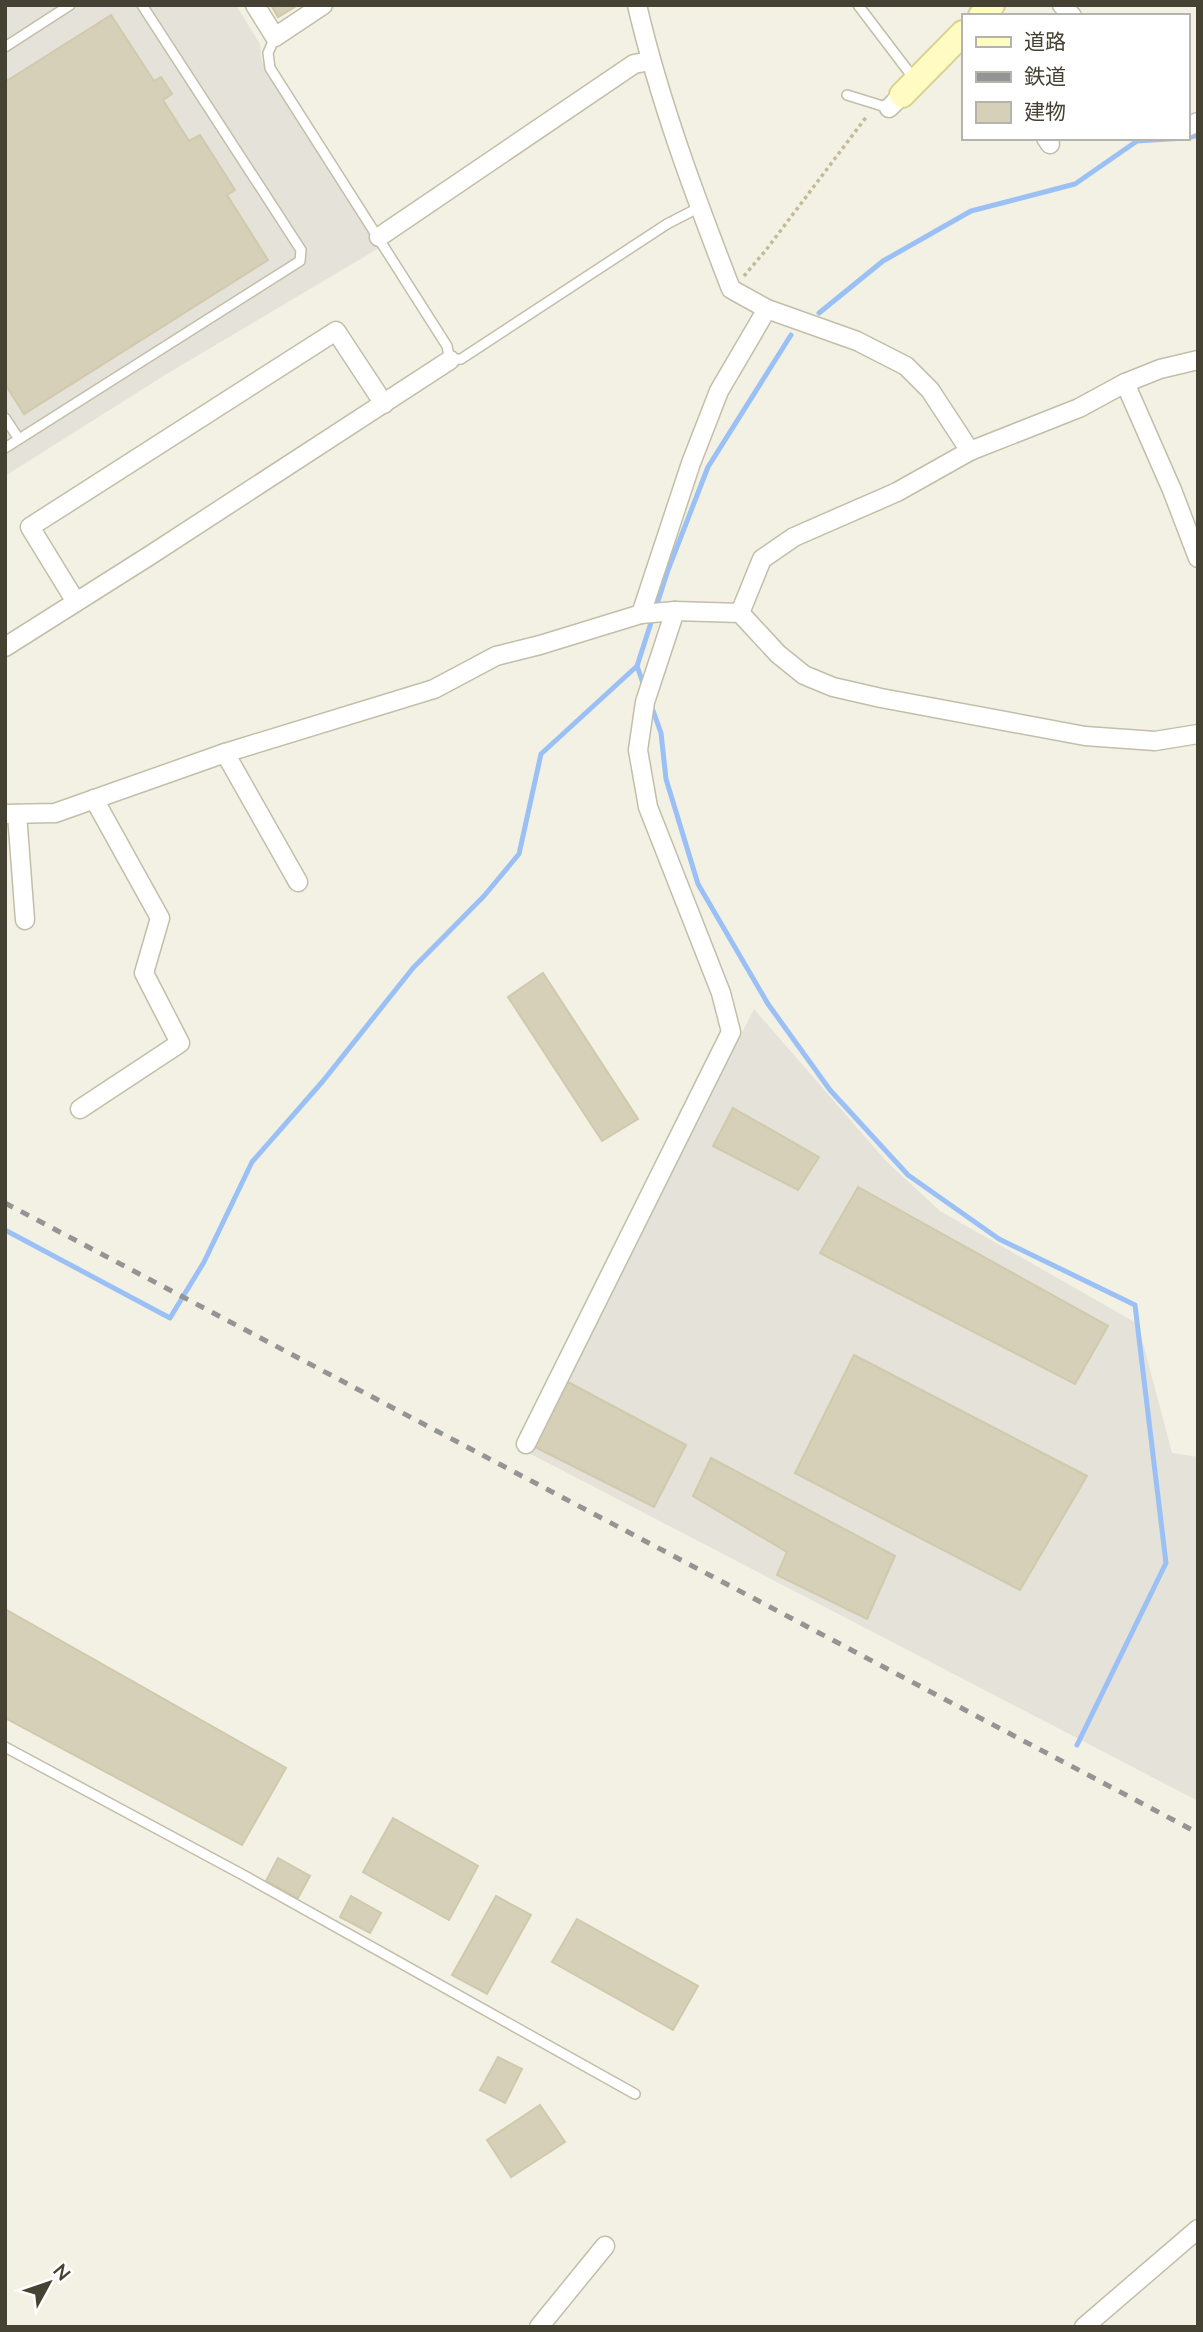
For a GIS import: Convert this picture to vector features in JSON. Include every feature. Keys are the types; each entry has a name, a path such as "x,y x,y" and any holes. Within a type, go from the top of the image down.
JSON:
{"street":[{"path":"255,5 275,37 323,5"},
{"path":"637,5 650,61 699,207 731,289 767,309 857,341 906,366 930,390 970,451"},
{"path":"895,96 962,37"},
{"path":"379,237 634,64 650,61"},
{"path":"641,614 691,463 719,391 767,309"},
{"path":"76,602 30,527 336,331 384,404"},
{"path":"5,647 450,359"},
{"path":"740,613 762,559 794,537 897,492 970,451 1079,408 1125,383 1160,369 1198,360"},
{"path":"1125,383 1172,490 1198,558"},
{"path":"526,1444 731,1032 721,993 648,807 638,750 645,702 675,611"},
{"path":"24,920 11,814 55,813 225,752 434,689 496,656 641,614 675,611 740,613 778,654 804,675 833,687 881,698 1085,736 1155,741 1198,734"},
{"path":"225,752 298,882"},
{"path":"80,1109 180,1043 144,973 159,918 94,799"},
{"path":"1084,2327 1198,2229"},
{"path":"538,2327 605,2246"}],"lane":[{"path":"5,47 70,5"},
{"path":"5,448 300,261 301,250 142,5"},
{"path":"847,95 895,96 858,5"},
{"path":"275,37 268,53 270,68 447,346 450,359 461,359 667,224 699,207"},
{"path":"5,418 19,439"},
{"path":"5,1747 245,1876 635,2094"}],"path":[{"path":"731,289 766,250 870,112 895,96"}],"shaded area":[{"path":"5,5 236,5 260,44 262,62 379,248 165,375 5,476"},
{"path":"754,1009 886,1161 940,1211 1138,1324 1172,1453 1198,1457 1198,1801 527,1452"}],"building":[{"path":"271,5 298,5 278,17"},
{"path":"111,15 154,81 161,77 172,94 163,100 189,141 200,135 235,190 227,195 268,260 24,414 5,384 5,82"},
{"path":"543,973 638,1119 602,1141 508,997"},
{"path":"733,1108 819,1157 798,1190 713,1146"},
{"path":"858,1187 1108,1326 1075,1384 820,1253"},
{"path":"854,1355 1087,1476 1020,1590 795,1473"},
{"path":"566,1381 686,1445 654,1507 533,1446"},
{"path":"711,1458 895,1556 867,1619 777,1575 787,1552 693,1496"},
{"path":"5,1609 286,1768 242,1845 5,1718"},
{"path":"393,1818 478,1866 449,1920 363,1872"},
{"path":"278,1858 310,1876 298,1898 266,1881"},
{"path":"351,1896 381,1913 370,1933 340,1917"},
{"path":"496,1896 531,1915 487,1994 452,1975"},
{"path":"577,1919 698,1986 673,2030 552,1962"},
{"path":"498,2057 522,2069 505,2103 480,2090"},
{"path":"540,2105 565,2142 511,2177 487,2140"}],"waterway":[{"path":"1189,137 1198,135"},
{"path":"819,313 883,261 971,211 1075,184 1137,141 1153,140"},
{"path":"5,1230 170,1318 204,1262 252,1162 323,1081 413,968 484,896 519,854 541,754 637,666 668,570 708,467 791,335"},
{"path":"637,666 644,686"},
{"path":"651,705 661,733 666,779 698,884 768,1004 830,1090 908,1175 999,1239 1135,1305 1166,1563 1077,1745"}],"railway":[{"path":"5,1203 1198,1833"}]}
